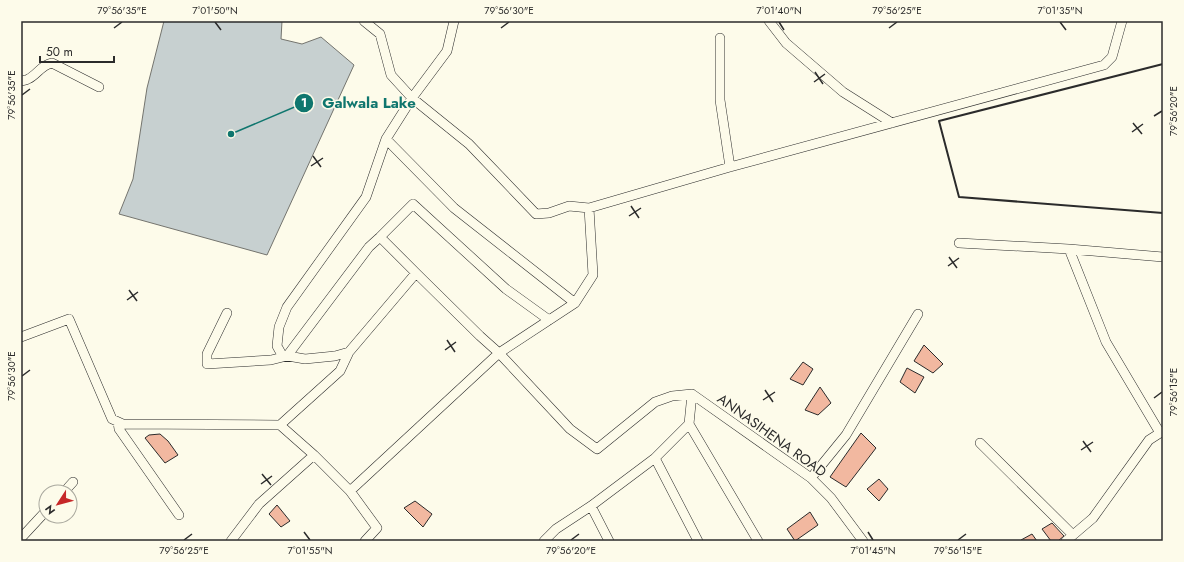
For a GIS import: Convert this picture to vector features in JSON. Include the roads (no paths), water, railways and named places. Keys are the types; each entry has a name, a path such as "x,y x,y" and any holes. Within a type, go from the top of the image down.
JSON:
{"street":[{"path":"364,21 380,34 391,75 412,98 469,144 536,214 549,213 569,206 589,208 730,167 1104,65 1112,57 1122,21"},
{"path":"349,352 335,356 305,359 282,355 277,346 278,327 287,307 366,198 386,138 412,98 447,51 454,21"},
{"path":"769,21 786,43 843,92 892,123"},
{"path":"720,38 720,100 730,167"},
{"path":"21,81 27,80 43,67 52,63 99,87"},
{"path":"386,138 454,208 575,303"},
{"path":"227,312 207,354 207,364 271,360 287,356 369,247 413,204 506,289 549,320"},
{"path":"350,490 499,353 575,303 593,275 589,208"},
{"path":"380,237 499,353 570,429 597,449 655,402 672,396 692,394 689,424 758,541"},
{"path":"960,243 1069,249 1163,257"},
{"path":"980,443 1070,538 1093,518 1149,440 1161,432 1106,342 1069,249"},
{"path":"280,425 340,371 349,352 416,273"},
{"path":"811,478 846,435 918,314"},
{"path":"21,337 69,320 112,419 122,424 280,425 350,490 377,528 364,541"},
{"name":"ANNASIHENA ROAD","path":"692,394 811,478 831,498 862,541"},
{"path":"118,422 120,429 179,515"},
{"path":"544,541 556,528 591,506 655,458 689,424"},
{"path":"231,541 258,504 314,455"},
{"path":"655,458 698,541"},
{"path":"591,506 609,541"},
{"path":"21,538 38,520"}],"place":[{"name":"Galwala Lake","path":"231,134"}]}
